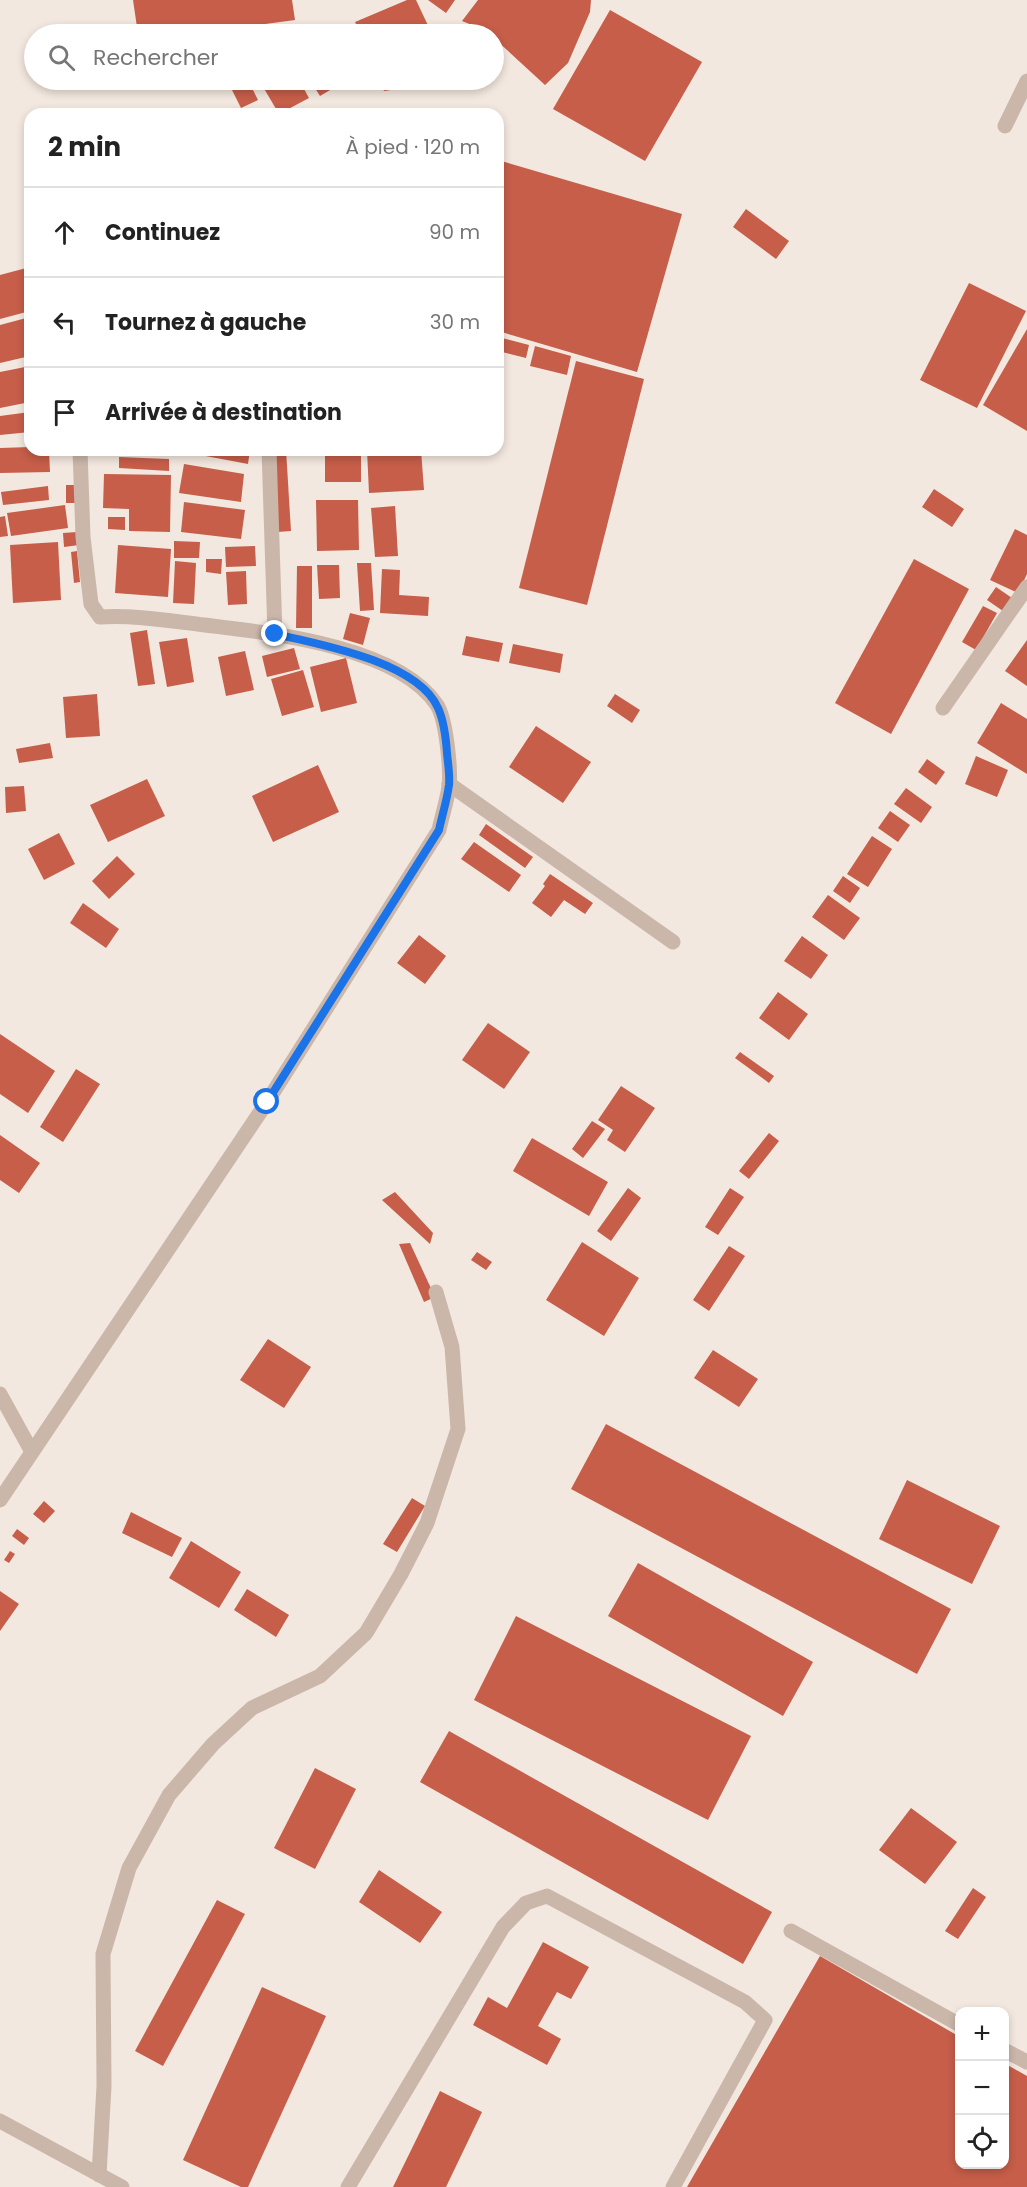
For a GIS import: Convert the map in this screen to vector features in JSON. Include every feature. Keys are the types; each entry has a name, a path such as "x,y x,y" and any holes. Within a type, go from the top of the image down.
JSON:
{"street":[{"path":"1005,126 1027,81"},
{"path":"0,1500 267,1102 439,830 449,784 447,741 438,707 426,690 404,675 372,659 275,634 127,615 100,617 91,604 83,537 80,456"},
{"path":"269,456 275,634"},
{"path":"943,708 1027,587"},
{"path":"449,784 673,942"},
{"path":"99,2175 104,2086 103,1954 129,1868 169,1796 213,1744 252,1708 320,1676 366,1633 401,1574 427,1524 458,1430 452,1347 436,1292"},
{"path":"0,1394 32,1452"},
{"path":"348,2187 503,1927 526,1903 548,1896 745,2002 765,2020 673,2187"},
{"path":"791,1931 955,2022"},
{"path":"1009,2052 1027,2062"},
{"path":"0,2121 122,2187"}],"building":[{"path":"133,0 292,0 295,20 265,24 137,24"},
{"path":"407,0 416,0 427,24 356,24 355,22"},
{"path":"428,0 455,0 446,13"},
{"path":"478,0 591,0 590,12 568,63 545,85 504,47 504,24 469,24 462,21"},
{"path":"610,10 702,62 645,161 553,109"},
{"path":"232,90 253,90 258,100 241,108"},
{"path":"265,90 305,90 309,98 290,108 275,108"},
{"path":"316,90 330,90 320,96"},
{"path":"504,162 682,214 637,372 504,333"},
{"path":"746,209 789,241 776,259 733,227"},
{"path":"24,269 24,313 0,319 0,275"},
{"path":"969,283 1026,311 977,408 920,380"},
{"path":"24,319 24,357 0,363 0,325"},
{"path":"1027,329 1027,431 983,405"},
{"path":"504,339 529,345 526,358 504,352"},
{"path":"535,346 571,356 567,375 530,366"},
{"path":"576,361 644,379 587,605 519,588"},
{"path":"24,367 24,403 0,408 0,372"},
{"path":"24,413 24,433 0,435 0,416"},
{"path":"24,447 24,456 49,456 50,472 0,473 0,448"},
{"path":"206,456 249,456 248,464"},
{"path":"271,456 286,456 291,531 277,532"},
{"path":"325,456 361,456 361,482 325,482"},
{"path":"367,456 421,456 424,490 369,493"},
{"path":"119,457 169,459 169,471 119,468"},
{"path":"184,464 244,474 241,502 179,493"},
{"path":"104,474 171,475 170,532 129,531 129,509 103,508"},
{"path":"66,485 76,485 77,503 66,503"},
{"path":"48,486 49,500 3,505 1,492"},
{"path":"934,489 964,509 952,527 922,507"},
{"path":"316,500 358,500 359,550 317,551"},
{"path":"184,502 245,510 241,539 181,532"},
{"path":"65,505 68,528 11,536 7,513"},
{"path":"395,506 398,556 375,557 371,508"},
{"path":"5,516 8,536 0,537 0,517"},
{"path":"108,517 125,517 125,530 108,529"},
{"path":"1015,529 1027,535 1027,574 1018,593 990,580"},
{"path":"77,532 79,545 64,547 63,533"},
{"path":"174,541 200,542 199,558 174,558"},
{"path":"58,542 61,600 13,603 10,545"},
{"path":"118,545 171,549 168,597 115,593"},
{"path":"255,546 256,566 226,567 225,547"},
{"path":"77,551 80,582 74,583 71,552"},
{"path":"206,559 222,559 221,574 206,572"},
{"path":"914,559 969,589 891,734 835,703"},
{"path":"175,561 196,563 194,604 173,603"},
{"path":"357,563 371,563 374,610 360,611"},
{"path":"317,565 339,565 340,598 319,599"},
{"path":"297,566 312,566 312,628 296,628"},
{"path":"382,569 400,570 399,595 429,597 428,616 380,613"},
{"path":"246,571 247,604 228,605 226,572"},
{"path":"996,587 1012,598 1003,611 987,600"},
{"path":"983,606 997,613 976,650 962,642"},
{"path":"350,613 370,618 363,645 343,639"},
{"path":"147,630 155,684 138,686 130,633"},
{"path":"466,636 503,643 499,662 462,655"},
{"path":"187,638 194,682 167,687 159,642"},
{"path":"1027,640 1027,686 1005,671"},
{"path":"513,644 563,654 560,673 509,663"},
{"path":"294,648 300,669 267,677 262,656"},
{"path":"245,651 254,690 226,696 218,657"},
{"path":"346,658 357,703 321,712 310,667"},
{"path":"303,670 314,707 282,716 271,679"},
{"path":"97,694 100,736 66,738 63,697"},
{"path":"615,694 640,710 632,723 607,706"},
{"path":"1001,703 1027,719 1027,774 977,743"},
{"path":"536,726 591,762 563,803 509,767"},
{"path":"50,743 53,758 19,763 16,749"},
{"path":"976,756 1008,770 997,797 965,784"},
{"path":"927,759 945,772 936,785 918,772"},
{"path":"318,765 339,812 273,842 252,796"},
{"path":"147,779 165,816 108,842 90,805"},
{"path":"24,786 26,811 6,813 5,787"},
{"path":"906,788 932,807 921,823 894,804"},
{"path":"890,811 910,825 898,842 878,828"},
{"path":"486,824 533,857 525,868 479,835"},
{"path":"59,833 75,864 44,880 28,849"},
{"path":"872,836 892,849 868,887 847,874"},
{"path":"474,842 521,875 509,892 461,859"},
{"path":"117,856 135,874 109,899 92,881"},
{"path":"550,874 593,903 585,914 564,900 551,917 532,903 545,886 543,884"},
{"path":"843,876 860,888 850,903 833,891"},
{"path":"828,895 860,918 844,940 812,917"},
{"path":"83,903 119,929 106,948 70,923"},
{"path":"419,935 446,956 425,984 397,963"},
{"path":"802,936 828,955 811,979 784,961"},
{"path":"778,992 808,1014 789,1040 759,1018"},
{"path":"488,1023 530,1052 504,1089 462,1060"},
{"path":"0,1034 55,1071 28,1113 0,1094"},
{"path":"740,1052 774,1076 769,1083 735,1058"},
{"path":"76,1069 100,1084 63,1142 40,1127"},
{"path":"621,1086 655,1108 625,1152 607,1140 613,1130 598,1120"},
{"path":"592,1121 605,1129 583,1158 572,1149"},
{"path":"769,1133 779,1141 749,1179 739,1171"},
{"path":"0,1135 40,1163 19,1193 0,1180"},
{"path":"532,1138 608,1182 589,1216 513,1171"},
{"path":"628,1188 641,1198 611,1241 597,1231"},
{"path":"730,1188 744,1197 718,1235 705,1227"},
{"path":"395,1192 433,1233 430,1244 382,1200"},
{"path":"582,1242 639,1278 604,1336 546,1300"},
{"path":"410,1243 435,1297 424,1302 399,1244"},
{"path":"729,1246 745,1256 709,1311 693,1300"},
{"path":"477,1252 492,1262 486,1270 471,1260"},
{"path":"268,1339 311,1367 284,1408 240,1380"},
{"path":"713,1350 758,1379 739,1407 694,1378"},
{"path":"606,1424 951,1609 917,1674 571,1489"},
{"path":"907,1480 1000,1526 972,1584 879,1539"},
{"path":"412,1498 425,1506 397,1552 383,1544"},
{"path":"44,1501 55,1511 44,1523 33,1514"},
{"path":"131,1512 182,1538 172,1557 122,1533"},
{"path":"17,1529 29,1538 24,1545 12,1536"},
{"path":"191,1541 241,1572 219,1608 169,1578"},
{"path":"10,1551 15,1554 9,1563 4,1560"},
{"path":"638,1563 813,1662 783,1716 608,1616"},
{"path":"247,1589 289,1615 276,1637 234,1610"},
{"path":"0,1591 19,1604 0,1631"},
{"path":"516,1616 751,1736 708,1820 474,1700"},
{"path":"449,1731 772,1912 743,1964 420,1782"},
{"path":"315,1768 356,1789 315,1869 274,1848"},
{"path":"911,1808 957,1842 925,1884 879,1850"},
{"path":"379,1870 442,1912 420,1943 359,1902"},
{"path":"973,1888 986,1897 958,1939 945,1931"},
{"path":"217,1900 245,1914 163,2066 135,2051"},
{"path":"543,1942 589,1967 571,1999 557,1992 538,2026 561,2039 547,2065 473,2025 488,1997 507,2008"},
{"path":"820,1956 955,2034 955,2169 1009,2169 1009,2066 1027,2076 1027,2187 687,2187"},
{"path":"262,1987 326,2016 248,2187 241,2187 183,2160"},
{"path":"440,2091 482,2112 446,2187 393,2187"}],"route":[{"path":"267,1102 439,830 449,784 447,741 438,707 426,690 404,675 372,659 275,634"}]}
